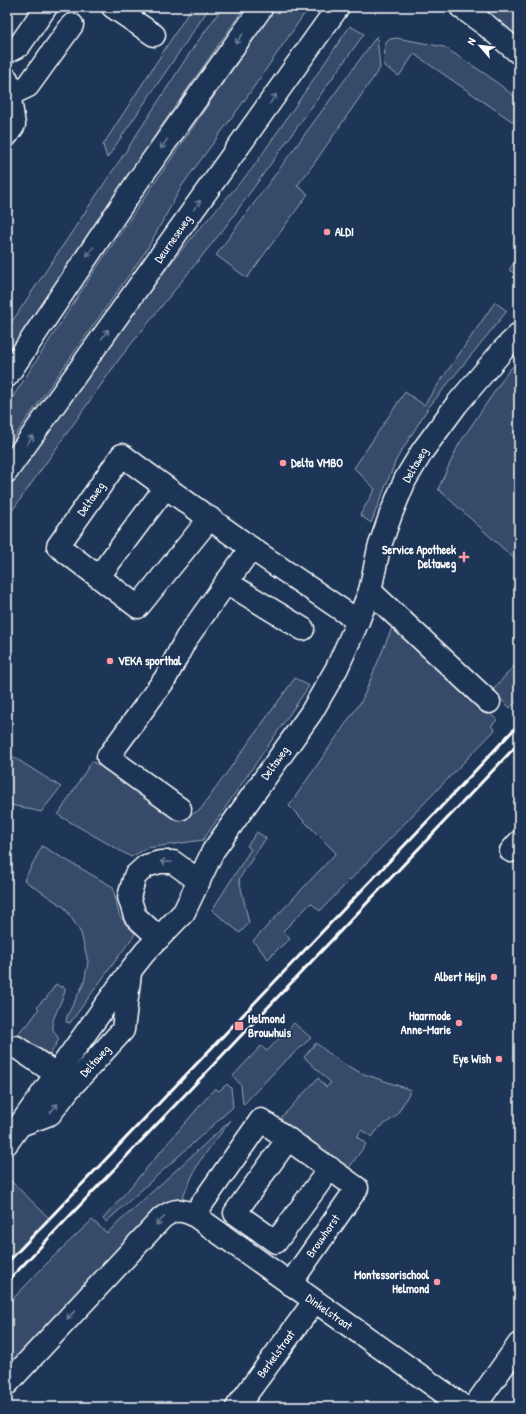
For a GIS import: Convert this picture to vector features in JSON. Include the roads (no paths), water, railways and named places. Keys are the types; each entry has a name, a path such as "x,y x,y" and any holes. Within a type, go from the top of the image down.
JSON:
{"street":[{"path":"7,52 19,46 46,7"},
{"path":"113,7 154,35"},
{"path":"7,376 140,178 262,7"},
{"name":"Deurneseweg","path":"7,471 338,7"},
{"path":"461,7 519,53"},
{"path":"7,135 14,125 8,90 28,86 72,25"},
{"name":"Deltaweg","path":"7,1142 130,971 145,952 184,912 213,852 311,713 337,668 358,621 370,591 379,548 405,480 422,450 456,404 519,334"},
{"name":"Deltaweg","path":"210,518 138,607 58,546 122,455 166,488 210,518 251,548 358,621"},
{"path":"99,576 166,488"},
{"path":"180,809 108,757 165,679 186,639 251,548"},
{"path":"226,582 303,628"},
{"path":"370,591 489,702"},
{"path":"158,938 135,916 129,897 135,876 146,866 160,862 173,862 199,881"},
{"name":"Deltaweg","path":"20,1125 50,1114 69,1089 123,1030 130,971"},
{"path":"16,1046 56,1074"},
{"path":"194,1216 261,1120 330,1168 276,1242 235,1213 288,1139"},
{"name":"Brouwhorst","path":"290,1284 357,1188 330,1168"},
{"name":"Dinkelstraat","path":"7,1384 162,1218 170,1212 182,1210 194,1216 464,1407"},
{"name":"Berkelstraat","path":"237,1407 314,1302"},
{"path":"474,1407 519,1344"}],"railway":[{"path":"7,1263 519,724"},
{"path":"7,1282 519,743"}],"place":[{"name":"ALDI","path":"327,232"},
{"name":"Delta VMBO","path":"283,463"},
{"name":"Service Apotheek Deltaweg","path":"464,557"},
{"name":"VEKA sporthal","path":"110,661"},
{"name":"Albert Heijn","path":"494,977"},
{"name":"Haarmode Anne-Marie","path":"459,1023"},
{"name":"Helmond Brouwhuis","path":"239,1026"},
{"name":"Eye Wish","path":"499,1059"},
{"name":"Montessorischool Helmond","path":"437,1282"}]}
